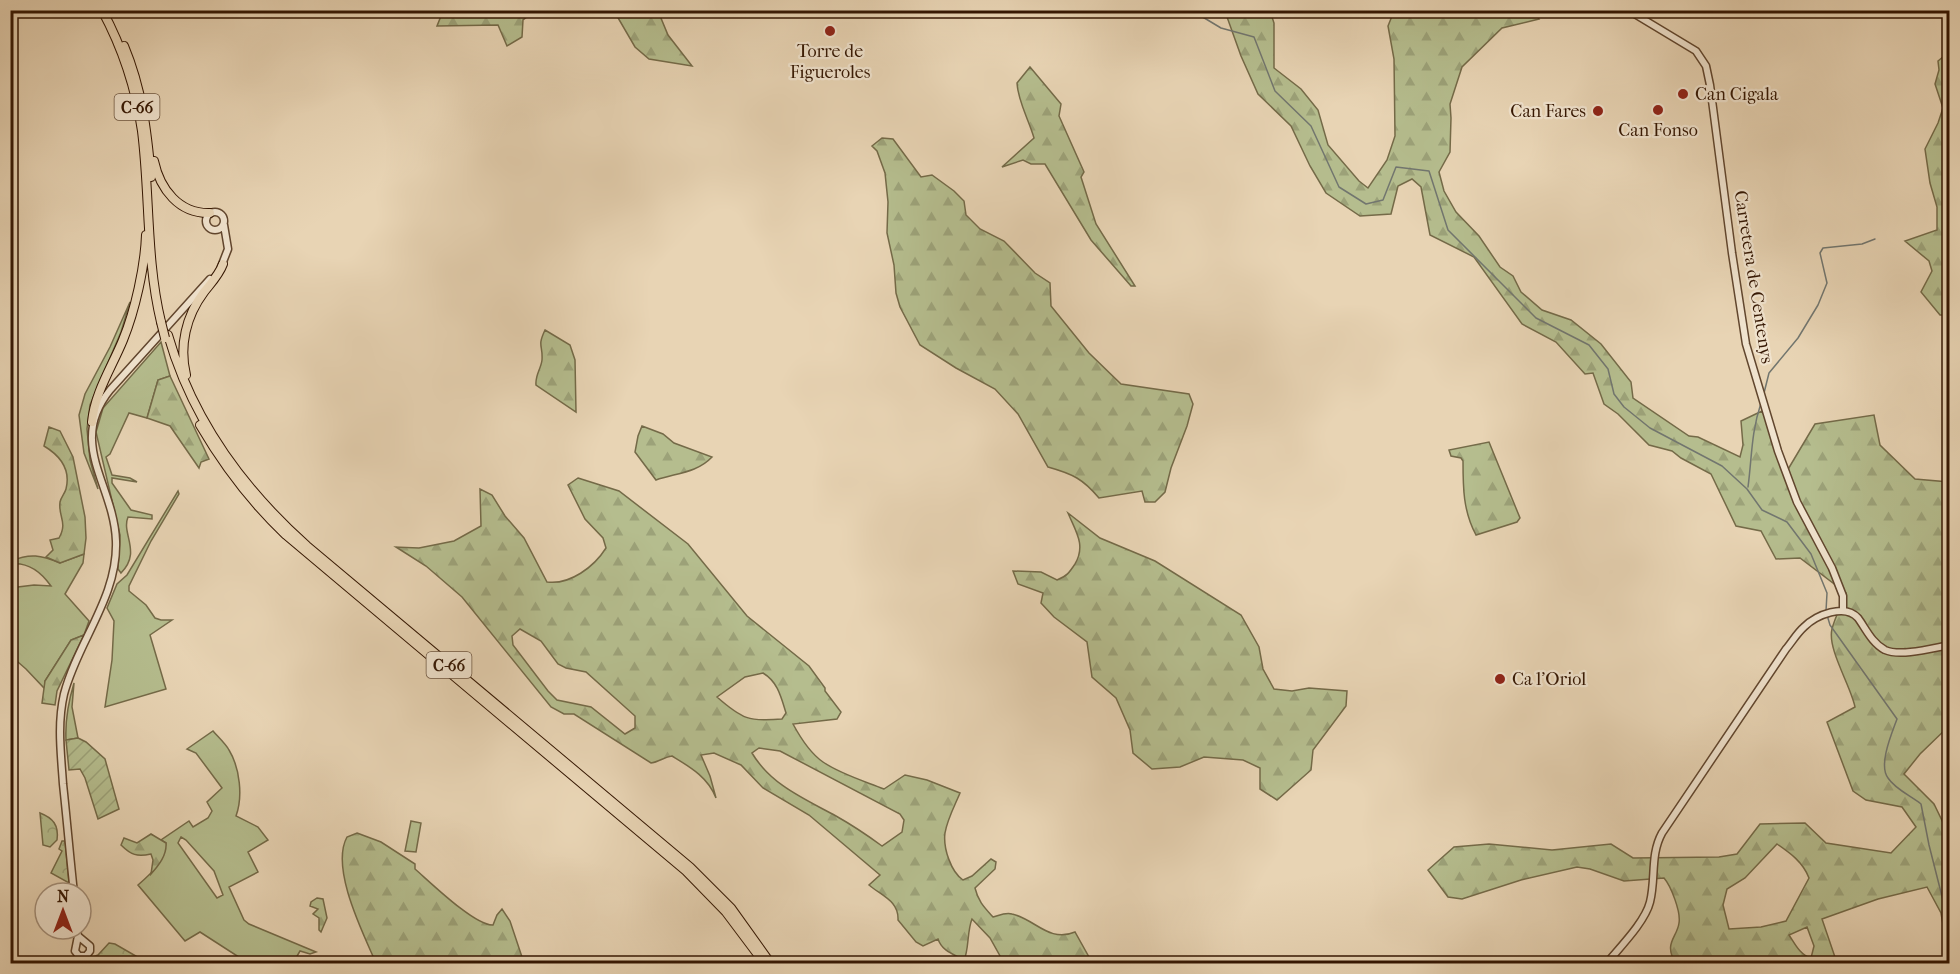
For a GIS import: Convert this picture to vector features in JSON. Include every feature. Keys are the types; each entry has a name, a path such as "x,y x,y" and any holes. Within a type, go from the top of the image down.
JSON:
{"highway":[{"name":"C-66","path":"102,10 120,48 137,103 142,130 154,284 166,336 177,378 199,425 216,452 239,485 269,519 309,556 686,871 736,919 765,963"},
{"name":"C-66","path":"106,10 131,62 141,96 148,140 162,320"},
{"path":"148,140 159,180 167,194 197,212 210,213"},
{"path":"92,422 95,403 130,320 144,259 148,210"},
{"path":"193,400 183,356 185,334 193,310 223,264"},
{"name":"C-66","path":"166,336 178,367 209,431 239,476 260,501 292,533 683,861 705,881 771,963"},
{"path":"760,963 737,930 736,919 746,923 778,963"}],"street":[{"name":"Carretera de Centenys","path":"1628,10 1696,51 1706,66 1746,344 1767,419 1793,492 1832,568 1843,596 1843,610"},
{"path":"73,881 61,757 60,719 68,683 111,582 116,547 112,514 92,447 92,422 98,407 110,390 223,264 228,249 225,219 216,211 210,213 206,217 206,224 226,238"},
{"path":"215,230 224,225"},
{"path":"1606,963 1648,909 1653,860 1656,844 1662,833 1786,649 1805,626 1814,620 1843,610 1850,611 1857,617 1868,635 1885,650 1910,652 1950,645"},
{"path":"77,941 74,947 76,954 86,956"},
{"path":"86,941 90,948 86,956 89,963"}],"green space":[{"path":"443,10 535,11 523,20 522,37 507,46 498,25 437,26"},
{"path":"1528,10 1539,19 1502,28 1462,67 1450,104 1450,152 1439,172 1444,191 1456,212 1479,236 1500,267 1513,276 1521,292 1542,310 1571,320 1601,344 1631,382 1633,398 1689,436 1698,437 1740,457 1743,445 1741,421 1762,411 1777,436 1787,471 1815,424 1874,415 1880,445 1915,479 1949,482 1949,726 1920,754 1904,774 1934,804 1949,835 1949,959 1941,913 1927,887 1878,899 1822,919 1837,963 1676,964 1672,957 1671,946 1678,928 1678,912 1664,878 1624,881 1577,867 1521,880 1462,899 1448,897 1428,870 1454,847 1489,844 1552,850 1611,844 1633,858 1719,857 1737,854 1760,824 1805,823 1826,843 1891,853 1916,827 1902,807 1866,800 1853,791 1827,722 1855,707 1831,637 1833,624 1846,593 1800,558 1776,559 1761,531 1736,526 1711,474 1672,451 1649,445 1618,414 1604,404 1593,373 1585,374 1556,342 1522,324 1474,257 1430,235 1421,187 1412,179 1398,186 1391,214 1360,216 1326,193 1291,126 1258,94 1227,17 1228,11 1270,11 1274,23 1274,68 1301,89 1318,110 1328,145 1359,181 1368,188 1387,160 1395,136 1394,59 1388,26 1394,11","holes":["1777,844 1800,863 1809,878 1786,921 1761,927 1729,929 1723,905 1727,889 1745,878","1807,927 1814,946 1811,958 1801,952 1789,935"]},
{"path":"614,11 658,11 668,35 692,66 649,59 635,47"},
{"path":"1949,52 1950,315 1940,315 1921,292 1932,271 1929,261 1905,241 1937,230 1937,207 1930,183 1925,149 1943,108 1935,84 1939,70 1938,61"},
{"path":"1030,67 1061,104 1059,116 1084,172 1081,177 1096,224 1135,286 1131,286 1091,240 1045,164 1031,164 1023,160 1002,167 1034,138 1017,83"},
{"path":"882,138 893,139 921,177 932,175 954,191 964,201 966,215 980,229 1004,241 1035,273 1050,283 1051,306 1089,353 1121,384 1189,394 1193,404 1187,426 1171,468 1165,492 1155,502 1145,502 1142,491 1099,498 1077,478 1048,467 1018,414 995,389 920,345 900,307 896,293 894,265 887,233 888,202 885,173 877,151 872,146"},
{"path":"130,302 121,332 90,405 87,429 90,460 98,489 84,453 79,415 85,394 110,347"},
{"path":"545,330 570,345 575,360 576,412 536,385 542,360 541,340"},
{"path":"161,342 170,376 158,380 147,418 129,413 110,454 106,457 112,475 130,478 137,482 112,478 112,483 131,510 152,515 152,519 128,517 127,530 131,551 127,565 121,573 118,569 120,535 96,432 103,408"},
{"path":"170,376 209,459 201,462 199,468 170,426 147,418 158,380"},
{"path":"642,426 663,434 674,443 712,457 693,469 656,480 635,452"},
{"path":"49,427 60,431 73,457 85,517 84,554 60,563 46,557 53,550 50,540 59,538 62,532 60,502 66,489 67,475 59,458 44,446"},
{"path":"1489,442 1520,518 1517,522 1476,535 1466,508 1463,461 1461,458 1451,456 1449,450"},
{"path":"578,478 619,491 688,544 747,616 809,666 841,712 837,719 793,724 818,758 837,770 884,789 905,775 927,780 960,793 945,833 947,852 955,871 963,880 972,876 991,859 996,862 995,869 975,888 984,907 993,917 1010,913 1057,935 1075,932 1089,957 1087,962 1004,963 990,938 972,919 964,960 945,949 938,939 923,946 916,942 898,920 898,913 893,903 869,885 880,875 809,815 763,788 741,765 714,753 701,755 716,798 703,778 672,756 651,763 574,714 564,714 551,707 462,597 426,566 396,547 419,548 454,541 481,526 480,489 492,495 505,516 524,538 547,582 573,578 595,562 606,548 603,538 585,519 568,485","holes":["520,629 541,641 558,664 586,672 635,716 635,728 625,734 591,707 557,700 513,645 512,636","763,673 772,681 778,690 786,713 782,719 761,720 746,717 717,697 745,677","759,748 780,751 900,814 904,820 902,832 882,846 848,823 779,783 752,753"]},
{"path":"178,491 179,494 151,541 129,586 129,591 146,605 155,618 172,620 150,635 166,689 105,707 112,660 114,621 107,608 117,584 127,575"},
{"path":"1068,513 1100,538 1155,561 1241,615 1259,647 1263,669 1274,689 1292,691 1309,688 1347,691 1346,706 1313,750 1311,770 1277,800 1260,789 1260,768 1243,760 1204,757 1180,767 1152,769 1133,753 1130,730 1116,698 1092,677 1087,642 1054,617 1041,603 1043,593 1018,584 1013,571 1041,572 1057,580 1068,574 1078,557 1080,545"},
{"path":"84,554 83,563 65,594 89,621 84,635 71,640 45,681 45,689 11,656 10,588 34,585 51,586 34,569 29,566 11,564 11,561 36,556 60,563"},
{"path":"84,635 57,691 55,705 42,703 45,681 71,640"},
{"path":"74,683 72,707 78,738 66,740 67,712"},
{"path":"213,731 223,742 233,757 238,774 240,792 236,816 258,827 268,840 248,852 258,872 229,887 244,920 316,952 310,954 300,951 293,963 248,963 200,932 185,941 138,885 160,862 166,843 161,840 189,821 193,827 208,818 212,811 207,802 222,788 196,753 187,749","holes":["181,837 214,871 223,895 217,898 178,843"]},
{"path":"78,738 105,759 119,809 98,819 80,769 69,770 66,740"},
{"path":"40,813 52,820 56,826 57,840 50,847 43,845"},
{"path":"411,821 421,823 416,852 405,851"},
{"path":"357,833 381,842 415,864 415,869 475,918 493,925 502,909 510,921 524,963 376,963 345,883 343,850 347,837"},
{"path":"151,834 166,843 166,847 164,856 151,874 153,860 151,854 134,854 121,845 124,838 137,843"},
{"path":"62,841 65,841 69,881 51,873 62,851 59,849"},
{"path":"317,898 323,899 327,918 321,932 319,918 313,914 318,909 310,906 311,902"},
{"path":"109,943 115,944 148,963 95,963 93,957"}],"waterway":[{"path":"1191,10 1221,28 1254,37 1275,91 1311,126 1339,187 1366,204 1383,200 1396,167 1429,171 1448,230 1536,318 1589,345 1608,369 1614,394 1624,407 1650,428 1722,466 1747,489 1762,510 1787,522 1811,554 1827,593 1826,611"},
{"path":"1764,393 1769,373 1798,338 1818,305 1827,283 1820,253 1823,248 1862,244 1875,239"},
{"path":"1748,487 1754,435 1761,403"},
{"path":"1827,615 1830,625 1897,719 1885,757 1885,772 1895,786 1921,804 1950,928"}],"place":[{"name":"Torre de Figueroles","path":"830,31"},
{"name":"Can Cigala","path":"1683,94"},
{"name":"Can Fonso","path":"1658,110"},
{"name":"Can Fares","path":"1598,111"},
{"name":"Ca l'Oriol","path":"1500,679"}]}
